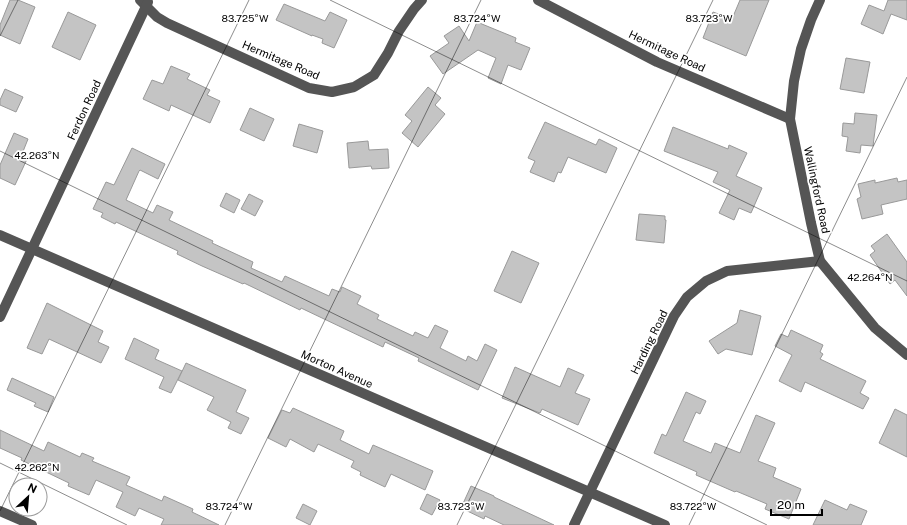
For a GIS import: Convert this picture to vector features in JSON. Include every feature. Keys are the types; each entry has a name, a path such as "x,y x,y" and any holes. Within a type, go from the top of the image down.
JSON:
{"street":[{"name":"Hermitage Road","path":"145,2 157,17 174,26 309,88 332,92 354,87 374,75 388,53 399,31 422,0"},
{"name":"Hermitage Road","path":"538,0 657,62 790,119"},
{"name":"Wallingford Road","path":"820,0 801,49 794,81 790,119 820,261 875,328 907,355"},
{"name":"Ferdon Road","path":"0,317 145,2"},
{"name":"Morton Avenue","path":"0,235 665,525"},
{"name":"Harding Road","path":"574,525 674,316 687,297 706,281 727,272 820,261"},
{"path":"0,511 32,525"}],"building":[{"path":"10,0 18,0 35,7 20,44 0,35 0,25"},
{"path":"740,0 769,0 746,56 703,38 713,12 732,19"},
{"path":"888,0 907,0 907,20 891,14 883,34 861,24 869,5 884,11"},
{"path":"284,4 325,21 330,12 347,20 334,48 322,43 323,39 312,36 276,20"},
{"path":"68,12 96,25 80,60 52,47"},
{"path":"477,22 516,38 515,42 530,48 521,70 508,65 501,84 488,78 496,58 478,50 443,74 430,56 449,43 444,36 459,26 469,41"},
{"path":"846,58 870,62 864,93 840,89"},
{"path":"171,66 190,74 187,79 210,90 207,95 220,101 210,123 171,105 169,111 143,99 152,80 163,84"},
{"path":"428,87 441,98 435,105 445,114 418,147 402,133 412,121 405,115"},
{"path":"5,89 23,97 16,112 0,105 0,100"},
{"path":"250,108 274,119 264,141 240,130"},
{"path":"855,113 877,115 873,146 861,145 860,153 846,151 848,137 842,136 843,123 854,124"},
{"path":"545,122 596,145 599,139 617,148 606,173 568,157 561,173 558,172 554,182 530,172 535,161 528,158"},
{"path":"299,124 323,131 317,153 293,146"},
{"path":"673,127 728,149 729,145 747,153 736,176 762,188 751,213 739,208 734,220 719,213 730,190 713,182 718,172 664,151"},
{"path":"14,133 28,139 22,154 28,157 15,185 0,178 0,165"},
{"path":"368,141 369,150 388,149 389,168 372,169 371,166 349,168 347,143"},
{"path":"132,148 165,164 158,179 140,170 126,200 153,213 157,205 173,212 169,220 213,241 212,243 253,262 251,268 282,282 285,276 329,296 332,289 340,292 342,287 361,296 357,304 379,315 377,319 413,336 415,332 428,338 435,325 448,331 440,348 466,361 468,356 477,361 485,344 497,350 478,390 418,361 419,358 385,342 383,347 301,308 300,310 244,283 243,284 202,266 177,254 178,251 116,222 115,224 101,217 103,213 93,209 106,182 114,185"},
{"path":"897,178 898,182 907,180 907,199 881,205 883,214 862,219 857,199 861,197 858,184 875,180 875,183"},
{"path":"226,193 240,200 234,213 220,206"},
{"path":"249,194 263,201 255,216 241,209"},
{"path":"639,214 665,216 664,243 636,240"},
{"path":"887,234 907,262 907,296 895,280 890,284 870,255 875,251 871,246"},
{"path":"512,251 539,263 521,303 494,291"},
{"path":"47,303 103,331 98,342 109,347 101,363 49,339 42,354 27,348"},
{"path":"740,310 761,316 752,355 726,349 718,354 709,341 737,323"},
{"path":"791,330 823,345 820,352 823,354 820,359 866,381 860,393 869,398 863,409 805,382 801,392 779,381 792,355 775,346 781,334 788,337"},
{"path":"134,338 159,350 155,359 182,371 171,393 159,388 164,377 125,359"},
{"path":"186,363 246,390 236,412 249,418 241,434 228,428 231,422 207,410 214,397 178,380"},
{"path":"515,367 560,387 568,368 584,375 575,393 590,399 578,425 542,409 540,413 502,398"},
{"path":"12,378 54,397 48,412 34,406 36,403 7,390"},
{"path":"686,392 706,401 700,414 696,412 683,441 711,453 715,443 740,453 756,415 775,423 758,461 776,468 773,477 801,489 789,519 765,509 767,504 696,475 697,472 654,453 662,434 666,436"},
{"path":"293,408 344,431 340,440 369,454 373,445 433,471 425,490 391,474 385,487 360,475 361,472 351,467 354,461 318,444 314,452 290,439 286,447 268,438 282,410 290,413"},
{"path":"895,409 907,415 907,457 879,443"},
{"path":"0,430 44,451 48,442 80,457 82,453 94,458 92,461 130,477 126,485 162,501 164,496 193,509 192,512 219,525 161,525 164,519 139,508 135,516 116,507 123,492 96,480 89,495 68,486 69,483 21,460 22,458 0,448"},
{"path":"471,486 554,525 504,525 485,516 484,519 461,508"},
{"path":"427,494 440,500 432,515 420,509"},
{"path":"825,500 847,510 850,504 867,511 861,525 813,525"},
{"path":"303,504 317,511 310,525 296,518"}]}
